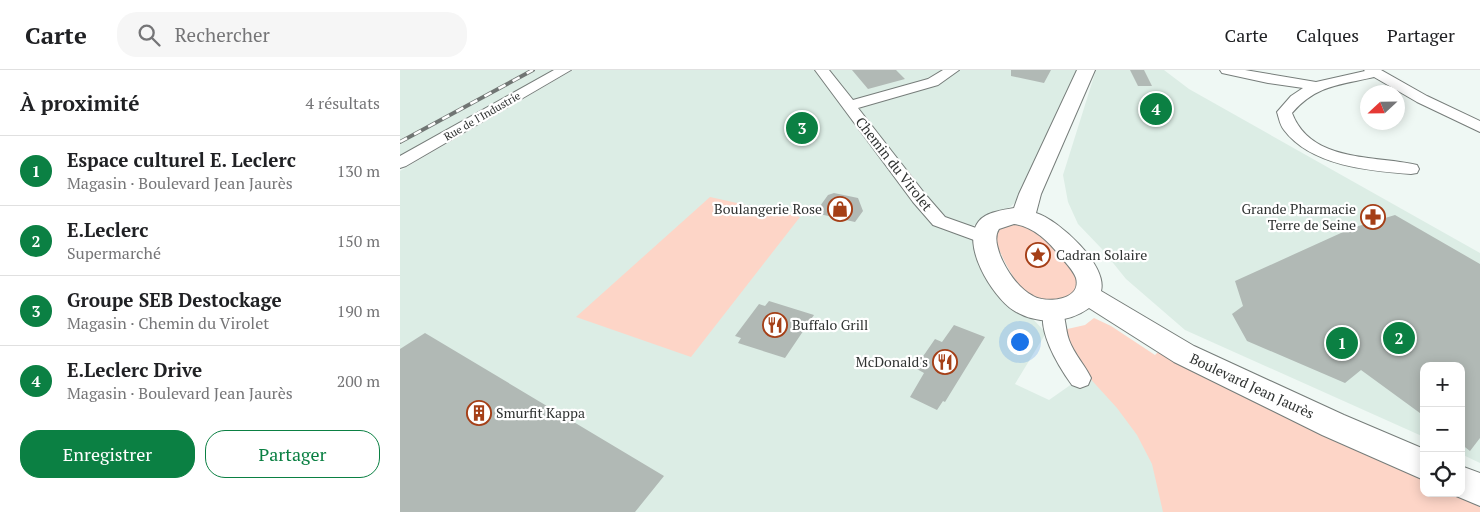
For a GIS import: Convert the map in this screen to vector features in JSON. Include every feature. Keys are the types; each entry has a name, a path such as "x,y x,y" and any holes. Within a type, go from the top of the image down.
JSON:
{"main road":[{"path":"1023,217 1030,194 1086,70"},
{"path":"1023,217 1031,218 1046,226 1071,252 1088,275 1089,288 1086,296 1070,307 1053,311 1031,307 1020,302 1010,293 987,253 983,235 985,229 990,224 1001,218 1023,217"},
{"name":"Boulevard Jean Jaurès","path":"1086,296 1100,302 1184,354 1333,425 1420,463"},
{"path":"1465,484 1480,490"}],"street":[{"name":"Rue de l'Industrie","path":"400,163 564,70"},
{"name":"Chemin du Virolet","path":"822,70 918,198 939,221 974,234 983,235"},
{"path":"849,106 933,82 952,70"},
{"path":"1227,70 1268,79 1316,86"},
{"path":"1411,169 1383,168 1348,160 1302,139 1285,121 1284,112 1296,100 1316,86 1373,71 1422,99 1480,127"},
{"path":"1053,311 1054,326 1068,363 1080,378"}],"shaded area":[{"path":"400,70 555,70 400,156"},
{"path":"573,70 1080,70 1019,199 1010,207 982,219 973,226 975,242 1032,318 1046,333 1015,384 1049,400 1106,360 1420,492 1420,497 1432,497 1468,512 400,512 400,171"},
{"path":"1096,70 1164,70 1189,89 1480,253 1480,463 1465,456 1465,362 1420,362 1420,435 1185,330 1126,279 1101,248 1078,224 1068,202 1063,175"},
{"path":"710,197 800,217 691,357 576,317"},
{"path":"1012,222 1037,230 1068,262 1074,271 1078,285 1072,294 1062,299 1048,301 1036,298 1026,292 1017,282 993,236 997,229"},
{"path":"1094,318 1111,326 1155,355 1158,352 1420,477 1420,497 1460,497 1480,507 1480,512 1163,512 1152,464 1137,435 1117,408 1086,374 1063,330 1085,325"}],"building":[{"path":"852,70 896,70 905,79 868,89"},
{"path":"1011,70 1051,70 1044,83 1011,76"},
{"path":"1130,70 1144,70 1152,86 1138,86"},
{"name":"Boulangerie Rose","path":"834,193 858,198 863,211 855,222 815,213 828,195"},
{"path":"1395,215 1480,264 1480,438 1470,451 1465,447 1465,362 1420,362 1420,413 1361,370 1345,383 1247,341 1232,314 1243,306 1235,281 1352,228"},
{"name":"Buffalo Grill","path":"769,301 814,315 785,358 738,343 741,338 735,336 759,304 765,306"},
{"name":"McDonald's","path":"954,325 985,337 945,402 943,401 937,410 910,397 924,373 915,368 935,339 942,342"},
{"name":"Smurfit Kappa","path":"425,333 664,476 635,512 400,512 400,349"}],"railway":[{"path":"400,142 533,70"}],"place":[{"name":"E.Leclerc Drive","path":"1156,109"},
{"name":"Groupe SEB Destockage","path":"802,128"},
{"name":"Boulangerie Rose","path":"840,209"},
{"name":"Grande Pharmacie Terre de Seine","path":"1373,217"},
{"name":"Cadran Solaire","path":"1038,255"},
{"name":"Buffalo Grill","path":"775,325"},
{"name":"E.Leclerc","path":"1399,338"},
{"name":"Espace culturel E. Leclerc","path":"1342,343"},
{"name":"McDonald's","path":"945,362"},
{"name":"Smurfit Kappa","path":"479,413"}]}
